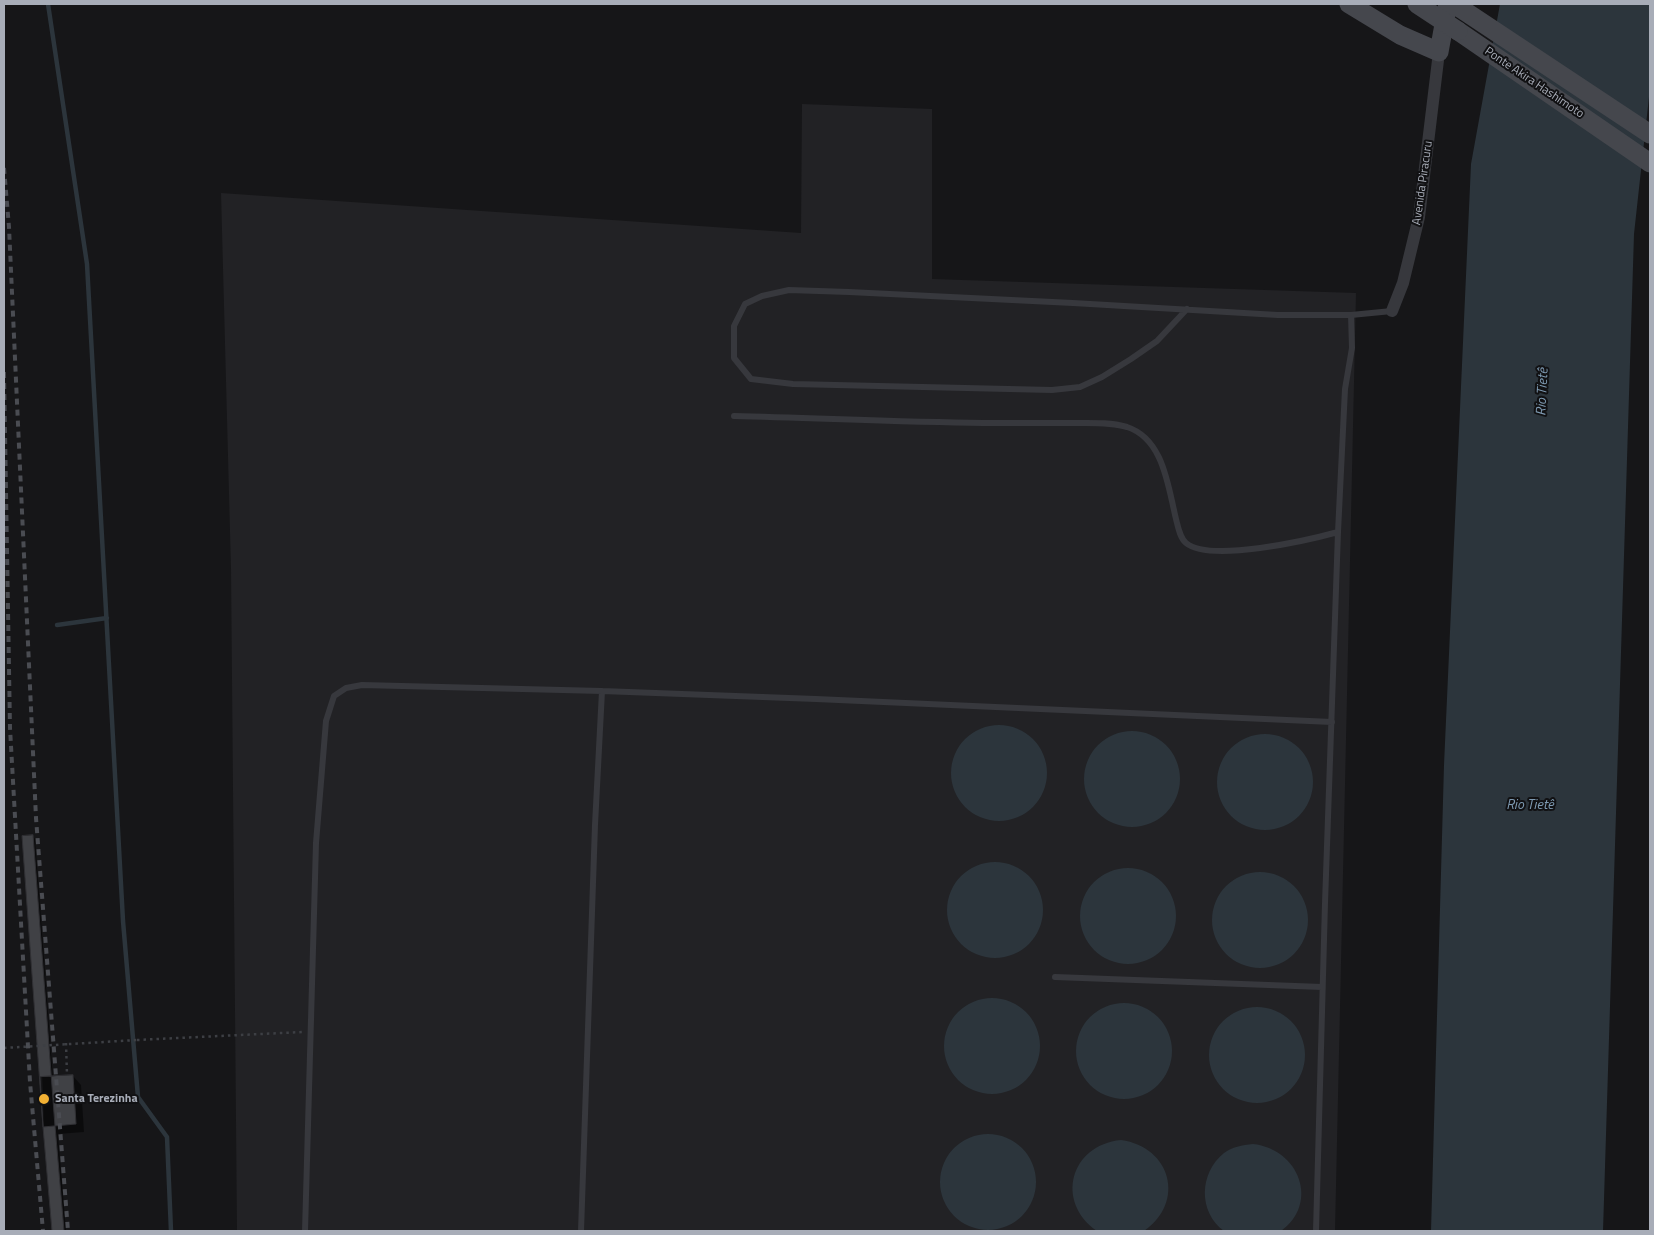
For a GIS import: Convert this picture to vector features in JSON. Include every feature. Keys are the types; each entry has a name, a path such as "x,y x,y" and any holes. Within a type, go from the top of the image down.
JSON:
{"main road":[{"path":"1349,4 1400,35 1439,52 1448,4"},
{"name":"Ponte Akira Hashimoto","path":"1417,4 1650,163"},
{"name":"Ponte Akira Hashimoto","path":"1454,4 1650,134"}],"street":[{"name":"Avenida Piracuru","path":"1392,310 1403,284 1419,217 1439,52"}],"lane":[{"path":"1187,309 1157,341 1102,377 1080,387 1052,390 793,384 751,379 734,358 734,326 745,304 762,296 789,290 1187,309 1278,315 1351,315 1392,310"},
{"path":"1316,1231 1322,987 1338,532 1346,389 1352,348 1351,315"},
{"path":"734,416 982,423 1099,424 1128,427 1155,448 1167,478 1178,530 1186,543 1199,548 1219,551 1248,550 1297,542 1338,532"},
{"path":"305,1231 316,843 326,721 334,696 346,688 362,685 602,691 1332,722"},
{"path":"581,1231 594,835 602,691"},
{"path":"1054,977 1322,987"}],"path":[{"path":"4,1048 66,1043 241,1036 310,1031"},
{"path":"66,1043 67,1075"}],"shaded area":[{"path":"802,104 932,109 932,279 1356,293 1335,1231 237,1231 231,569 221,193 801,233"}],"water":[{"name":"Rio Tietê","path":"1500,4 1650,4 1650,88 1634,234 1603,1231 1431,1231 1444,765 1471,164"},
{"path":"999,725 1017,728 1033,739 1044,755 1047,773 1044,791 1033,807 1017,818 999,821 981,818 965,807 954,791 951,773 954,755 965,739 981,728"},
{"path":"1132,731 1150,734 1166,745 1177,761 1180,779 1177,797 1166,813 1150,824 1132,827 1114,824 1098,813 1087,797 1084,779 1087,761 1098,745 1114,734"},
{"path":"1265,734 1283,737 1299,748 1310,764 1313,782 1310,800 1299,816 1283,827 1265,830 1247,827 1231,816 1220,800 1217,782 1220,764 1231,748 1247,737"},
{"path":"995,862 1013,865 1029,876 1040,892 1043,910 1040,928 1029,944 1013,955 995,958 977,955 961,944 950,928 947,910 950,892 961,876 977,865"},
{"path":"1128,868 1146,871 1162,882 1173,898 1176,916 1173,934 1162,950 1146,961 1128,964 1110,961 1094,950 1083,934 1080,916 1083,898 1094,882 1110,871"},
{"path":"1260,872 1278,875 1294,886 1305,902 1308,920 1305,938 1294,954 1278,965 1260,968 1242,965 1226,954 1215,938 1212,920 1215,902 1226,886 1242,875"},
{"path":"992,998 1010,1001 1026,1012 1037,1028 1040,1046 1037,1064 1026,1080 1010,1091 992,1094 974,1091 958,1080 947,1064 944,1046 947,1028 958,1012 974,1001"},
{"path":"1124,1003 1142,1006 1158,1017 1169,1033 1172,1051 1169,1069 1158,1085 1142,1096 1124,1099 1106,1096 1090,1085 1079,1069 1076,1051 1079,1033 1090,1017 1106,1006"},
{"path":"1257,1007 1275,1010 1291,1021 1302,1037 1305,1055 1302,1073 1291,1089 1275,1100 1257,1103 1239,1100 1223,1089 1212,1073 1209,1055 1212,1037 1223,1021 1239,1010"},
{"path":"988,1134 1006,1137 1022,1148 1033,1164 1036,1182 1033,1200 1022,1216 1006,1227 988,1230 970,1227 954,1216 943,1200 940,1182 943,1164 954,1148 970,1137"},
{"path":"1121,1140 1138,1145 1152,1153 1161,1164 1167,1177 1168,1191 1165,1206 1157,1219 1144,1231 1097,1231 1084,1219 1076,1205 1073,1191 1074,1176 1080,1163 1090,1152 1104,1144"},
{"path":"1253,1144 1269,1148 1282,1156 1292,1166 1299,1179 1301,1192 1300,1206 1293,1219 1281,1231 1224,1231 1210,1214 1206,1203 1206,1181 1216,1161 1224,1153 1230,1149"}],"building":[{"path":"33,835 64,1231 52,1231 43,1127 22,836"},
{"path":"73,1075 76,1124 43,1127 40,1077"}],"waterway":[{"path":"48,4 87,264 123,921 138,1097 167,1137 171,1231"},
{"path":"57,625 107,618"}],"railway":[{"path":"4,168 9,227 36,818 68,1231"},
{"path":"4,372 10,728 30,1082 43,1231"}],"place":[{"name":"Santa Terezinha","path":"44,1099"}]}
